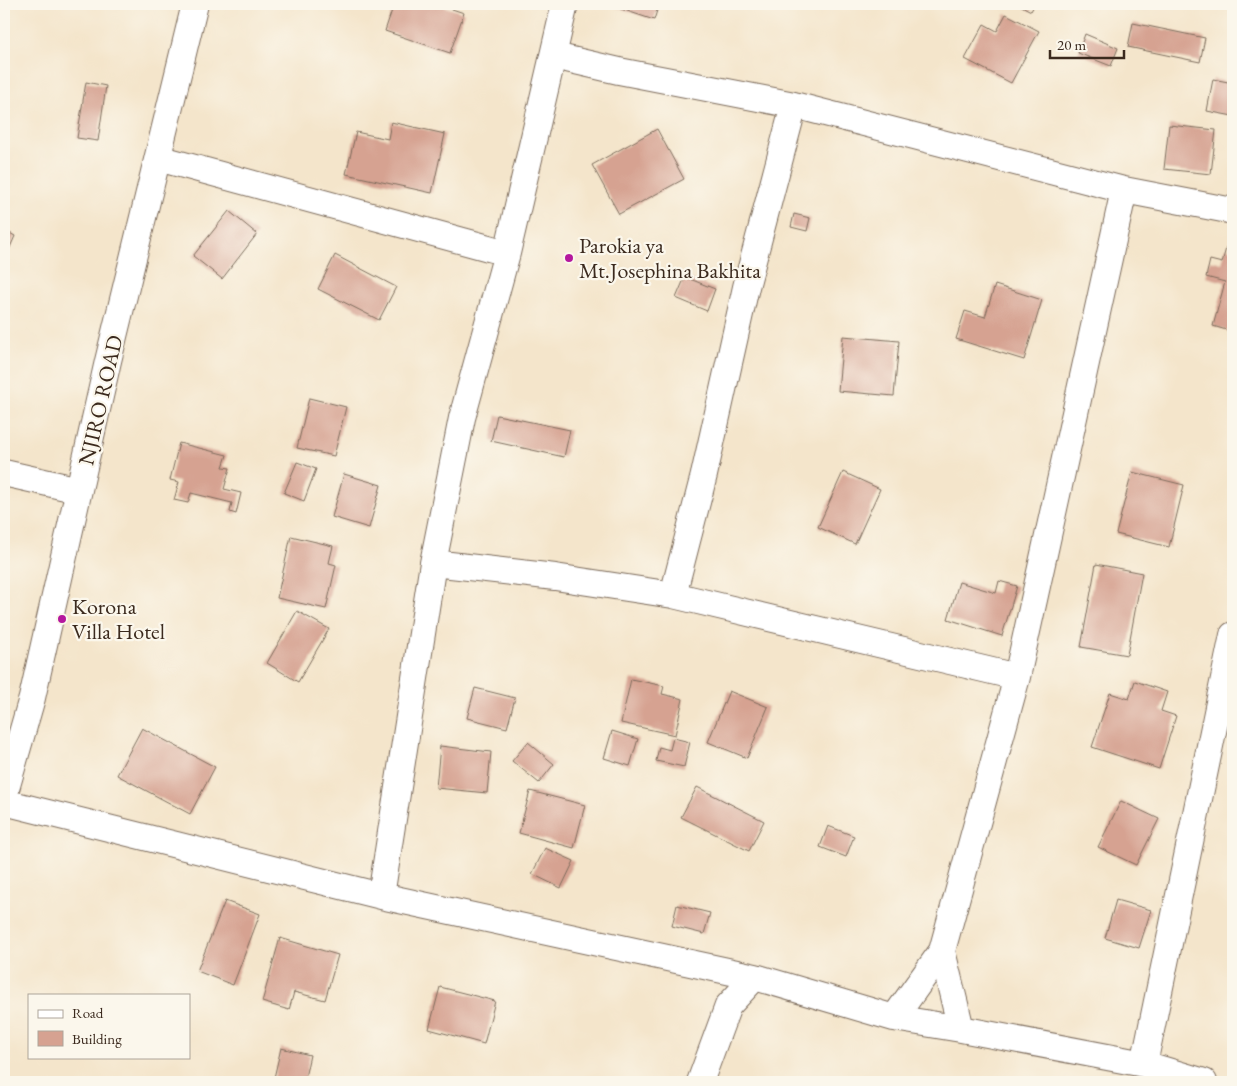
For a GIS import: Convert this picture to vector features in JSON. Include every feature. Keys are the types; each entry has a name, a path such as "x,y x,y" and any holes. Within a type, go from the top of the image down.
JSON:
{"street":[{"name":"NJIRO ROAD","path":"4,796 32,698 108,361 195,4"},
{"path":"381,896 433,563 462,418 507,253 565,4"},
{"path":"554,56 619,71 794,105 1124,190 1233,211"},
{"path":"672,595 704,475 746,287 794,105"},
{"path":"158,158 507,253"},
{"path":"894,1018 942,951 1017,677 1124,190"},
{"path":"4,473 79,490"},
{"path":"433,563 555,577 672,595 1017,677"},
{"path":"1144,1064 1233,635"},
{"path":"4,802 381,896 755,977 894,1018 1144,1064 1204,1082"},
{"path":"942,951 961,1029"},
{"path":"695,964 728,1006"},
{"path":"700,1082 728,1006 755,977"}],"building":[{"path":"394,4 437,4 464,13 450,53 385,31"},
{"path":"606,4 659,4 654,20"},
{"path":"1018,4 1035,4 1031,11"},
{"path":"1006,14 1039,31 1011,83 965,59 984,24 997,31"},
{"path":"1133,23 1205,38 1200,62 1128,47"},
{"path":"1085,34 1118,48 1111,66 1078,53"},
{"path":"1213,79 1233,83 1233,116 1207,111"},
{"path":"86,82 106,86 98,141 77,138"},
{"path":"391,122 445,134 432,193 346,174 356,132 388,139"},
{"path":"1169,125 1216,130 1211,174 1164,169"},
{"path":"657,129 684,179 619,214 592,165"},
{"path":"229,211 257,234 222,279 193,256"},
{"path":"794,214 810,218 807,231 791,227"},
{"path":"4,230 15,236 4,261"},
{"path":"1226,248 1233,250 1233,332 1213,326 1225,282 1206,277 1210,260 1222,263"},
{"path":"335,255 396,287 379,320 318,289"},
{"path":"685,277 715,289 707,311 676,298"},
{"path":"995,285 1042,300 1024,360 956,339 965,311 985,317"},
{"path":"843,336 899,341 894,396 838,391"},
{"path":"309,398 346,407 334,456 297,448"},
{"path":"497,415 570,430 564,457 491,441"},
{"path":"179,443 227,455 223,467 230,468 224,489 241,493 236,514 230,512 232,503 191,493 188,503 174,500 179,482 170,480"},
{"path":"297,462 316,469 304,501 284,493"},
{"path":"843,472 880,489 855,544 818,527"},
{"path":"1132,472 1184,485 1169,547 1116,534"},
{"path":"344,474 381,485 369,528 332,517"},
{"path":"4,512 7,513 5,544 4,544"},
{"path":"291,536 333,546 329,563 336,565 326,609 277,598"},
{"path":"1096,564 1142,573 1127,655 1081,647"},
{"path":"999,581 1017,586 1002,636 948,619 959,582 996,593"},
{"path":"297,611 329,629 298,682 267,663"},
{"path":"631,679 664,686 662,694 683,699 675,735 621,723"},
{"path":"1135,681 1167,692 1161,711 1176,716 1159,769 1092,747 1110,693 1129,699"},
{"path":"475,688 515,698 507,728 467,718"},
{"path":"729,691 768,707 747,758 708,742"},
{"path":"142,728 215,767 190,814 117,775"},
{"path":"612,731 638,739 630,766 604,758"},
{"path":"673,738 690,742 684,767 656,761 659,747 670,750"},
{"path":"528,742 554,764 539,783 512,761"},
{"path":"440,746 491,752 487,793 436,788"},
{"path":"697,787 764,821 749,851 681,817"},
{"path":"530,791 585,805 574,848 519,833"},
{"path":"1121,801 1159,819 1136,865 1098,847"},
{"path":"828,826 854,836 846,857 820,847"},
{"path":"545,848 574,861 561,888 532,874"},
{"path":"1116,900 1151,910 1139,948 1105,938"},
{"path":"225,901 260,914 233,985 197,971"},
{"path":"677,905 710,913 704,934 672,926"},
{"path":"280,938 338,955 325,1000 294,992 289,1010 262,1002"},
{"path":"440,987 495,1001 484,1044 429,1029"},
{"path":"281,1048 310,1055 304,1082 273,1082"}],"place":[{"name":"Parokia ya Mt.Josephina Bakhita","path":"569,258"},
{"name":"Korona Villa Hotel","path":"62,619"}]}
